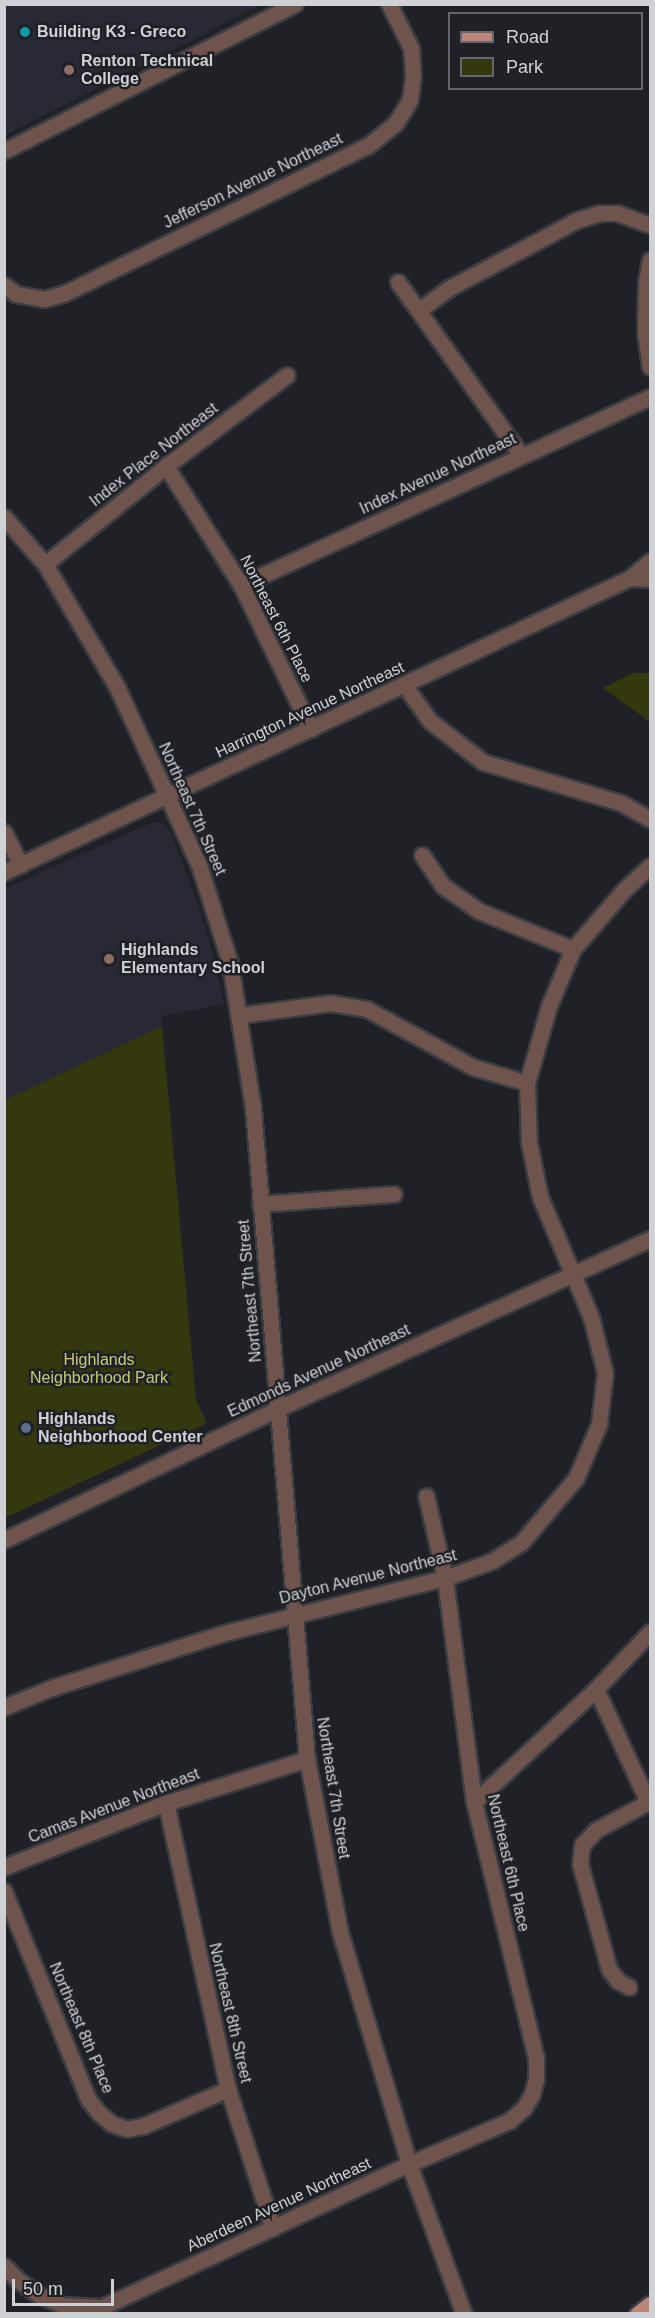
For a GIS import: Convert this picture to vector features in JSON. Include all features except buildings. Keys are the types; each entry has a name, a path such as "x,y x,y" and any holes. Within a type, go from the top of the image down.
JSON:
{"main road":[{"path":"637,2313 651,2304"}],"street":[{"path":"4,151 295,4"},
{"name":"Jefferson Avenue Northeast","path":"4,285 16,294 44,299 65,293 370,144 395,124 410,100 414,75 411,48 389,4"},
{"path":"419,310 451,287 577,220 600,213 617,213 651,225"},
{"path":"651,260 646,283 645,332 651,367"},
{"path":"399,282 521,455"},
{"name":"Index Place Northeast","path":"45,564 166,466 287,375"},
{"name":"Index Avenue Northeast","path":"241,585 651,397"},
{"name":"Northeast 6th Place","path":"166,466 241,585 311,729"},
{"name":"Northeast 7th Street","path":"4,517 45,564 117,687 200,865 230,963 253,1107 307,1759 340,1932 409,2164 464,2313"},
{"name":"Harrington Avenue Northeast","path":"4,872 405,686 630,578 651,561"},
{"name":"Harrington Avenue Northeast","path":"630,578 651,579"},
{"path":"405,686 430,721 483,762 621,803 651,819"},
{"path":"4,832 21,865"},
{"path":"422,855 443,886 479,911 573,949"},
{"name":"Dayton Avenue Northeast","path":"4,1707 73,1681 294,1614 445,1578 492,1561 521,1543 576,1478 599,1424 605,1373 591,1317 540,1197 529,1143 527,1083 549,1006 573,949 624,890 651,866"},
{"path":"240,1015 330,1003 367,1009 473,1067 527,1083"},
{"path":"260,1204 394,1194"},
{"name":"Edmonds Avenue Northeast","path":"4,1540 279,1408 651,1239"},
{"name":"Northeast 6th Place","path":"409,2164 509,2121 524,2108 536,2079 536,2058 474,1802 445,1578 426,1496"},
{"path":"474,1802 596,1689 651,1632"},
{"path":"596,1689 650,1802 596,1830 582,1845 580,1864 609,1969 628,1987"},
{"name":"Camas Avenue Northeast","path":"4,1867 166,1803 307,1759"},
{"name":"Northeast 8th Street","path":"166,1803 228,2089 273,2228"},
{"name":"Northeast 8th Place","path":"4,1892 88,2098 99,2113 112,2124 127,2129 143,2126 228,2089"},
{"name":"Aberdeen Avenue Northeast","path":"62,2309 102,2307 409,2164"},
{"path":"4,2266 19,2281 62,2309"}],"shaded area":[{"name":"Renton Technical College","path":"5,4 261,4 261,5 5,135"},
{"name":"Highlands Elementary School","path":"154,822 164,824 171,833 209,939 224,1004 161,1016 162,1026 5,1100 4,889"}],"green space":[{"path":"634,673 650,673 650,722 603,688"},
{"name":"Highlands Neighborhood Park","path":"162,1026 196,1400 207,1423 5,1518 5,1100"}],"place":[{"name":"Building K3 - Greco","path":"25,32"},
{"name":"Renton Technical College","path":"69,70"},
{"name":"Highlands Elementary School","path":"109,959"},
{"name":"Highlands Neighborhood Center","path":"26,1428"}]}
